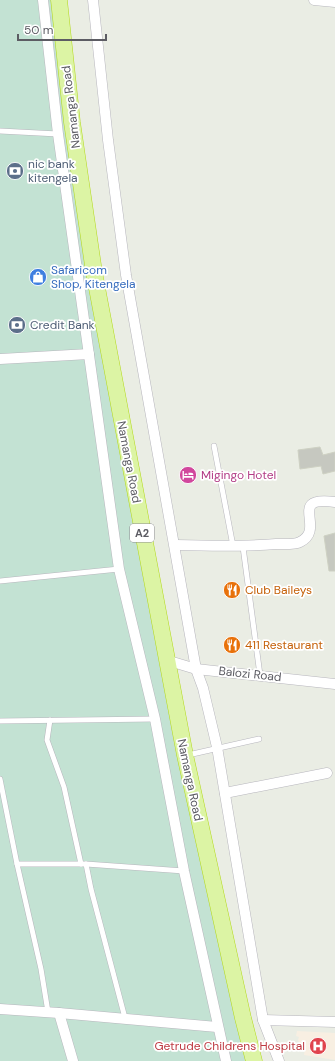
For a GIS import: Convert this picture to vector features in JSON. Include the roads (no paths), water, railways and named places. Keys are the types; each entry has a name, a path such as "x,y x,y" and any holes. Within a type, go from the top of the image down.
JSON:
{"highway":[{"name":"Namanga Road","path":"59,0 72,122 94,272 185,755 241,1010 254,1061"}],"street":[{"path":"43,0 58,134 119,569 156,719 184,871 217,1027 226,1061"},
{"path":"93,0 108,140 126,275 196,669 204,688 217,747 263,1020 279,1061"},
{"path":"314,0 335,2"},
{"path":"0,359 88,354"},
{"path":"175,545 238,546 299,543 309,535 311,531 310,506 314,502 321,500 335,502"},
{"name":"Balozi Road","path":"166,660 196,669 335,684"},
{"path":"225,793 327,773"},
{"path":"0,1009 125,1018 217,1027"},
{"path":"59,1013 73,1061"},
{"path":"263,1020 335,1022"}],"lane":[{"path":"0,131 58,134"},
{"path":"214,446 238,546 260,675"},
{"path":"0,581 119,569"},
{"path":"0,721 156,719"},
{"path":"50,720 47,740 64,787 83,864 125,1018"},
{"path":"185,755 259,739"},
{"path":"0,779 17,864 41,969 48,1012"},
{"path":"17,864 83,864 184,871"}],"place":[{"name":"nic bank kitengela","path":"15,171"},
{"name":"Safaricom Shop, Kitengela","path":"38,277"},
{"name":"Credit Bank","path":"17,325"},
{"name":"Migingo Hotel","path":"188,475"},
{"name":"Club Baileys","path":"232,590"},
{"name":"411 Restaurant","path":"232,645"},
{"name":"Getrude Childrens Hospital","path":"318,1046"}]}
